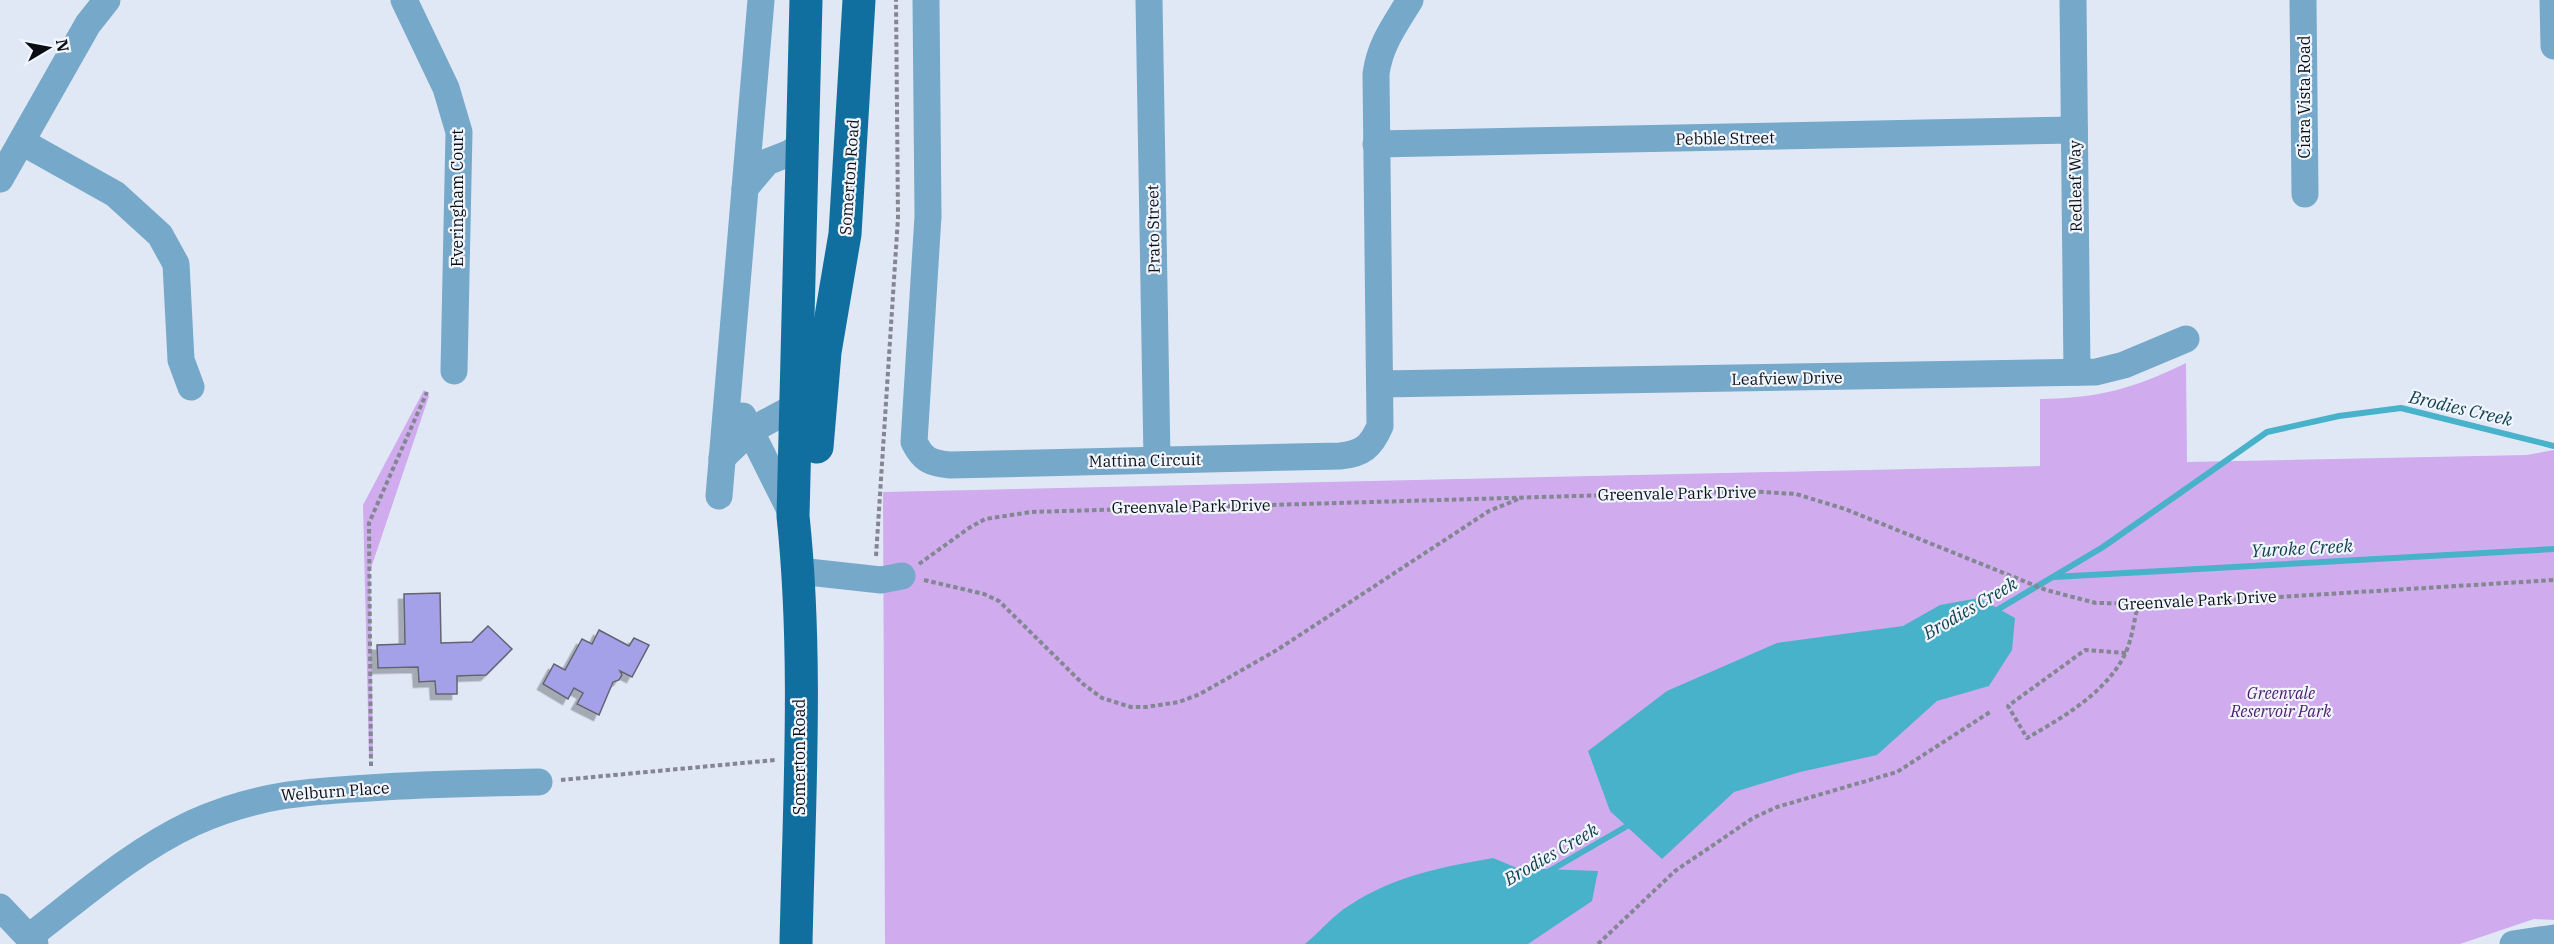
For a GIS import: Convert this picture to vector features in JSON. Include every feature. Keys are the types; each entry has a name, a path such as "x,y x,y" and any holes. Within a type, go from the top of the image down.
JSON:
{"main road":[{"name":"Somerton Road","path":"796,944 800,758 799,571 793,516 798,405 806,0"},
{"name":"Somerton Road","path":"799,571 810,517 825,352 845,234 859,0"}],"street":[{"name":"Everingham Court","path":"404,0 446,88 459,132 454,371"},
{"name":"Somerton Road","path":"719,495 761,0"},
{"name":"Mattina Circuit","path":"926,0 928,216 914,442 921,456 930,464 950,465 1358,454 1374,441 1380,426 1381,384 1376,74 1379,54 1410,0"},
{"name":"Prato Street","path":"1149,0 1157,459"},
{"name":"Redleaf Way","path":"2073,0 2077,372"},
{"name":"Ciara Vista Road","path":"2303,0 2305,194"},
{"path":"2553,0 2554,46"},
{"path":"0,179 88,24 104,1"},
{"name":"Pebble Street","path":"1376,144 2074,130"},
{"path":"22,142 115,194 160,234 176,264 180,303 181,360 192,387"},
{"path":"745,188 768,162 790,153 802,144"},
{"name":"Leafview Drive","path":"1381,384 2096,372 2124,365 2186,339"},
{"name":"Somerton Road","path":"798,405 825,352"},
{"name":"Somerton Road","path":"729,386 793,516"},
{"path":"722,458 750,431 798,405"},
{"path":"799,571 874,579 902,576"},
{"name":"Welburn Place","path":"32,941 137,855 192,823 220,811 279,794 539,782"},
{"path":"0,907 32,941"},
{"path":"2513,944 2554,938"}],"path":[{"path":"874,579 898,218 896,0"},
{"path":"372,788 369,523 428,392"},
{"name":"Greenvale Park Drive","path":"902,576 944,549 969,528 986,519 1009,514 1113,508 1746,491 1796,495 1845,509 2053,593 2096,603 2138,605 2554,580"},
{"path":"902,576 967,589 999,602 1083,684 1102,698 1113,703 1146,707 1179,702 1232,678 1489,511 1524,496"},
{"path":"2126,653 2085,650 2008,706 2027,738 2072,710 2109,680 2126,653 2138,605"},
{"path":"1598,944 1675,871 1753,818 1777,807 1897,772 1990,712"},
{"path":"539,782 800,758"}],"green space":[{"name":"Greenvale Reservoir Park","path":"2186,363 2187,462 2527,455 2554,450 2554,920 2534,919 2460,944 885,944 883,492 2040,466 2040,399 2081,397 2132,386"},
{"path":"424,390 429,396 370,571 373,754 369,754 363,505"}],"water":[{"path":"1979,598 2015,618 2012,650 1989,686 1937,701 1877,755 1800,772 1734,792 1662,859 1610,811 1588,751 1667,691 1777,643 1903,626 1940,605"},
{"path":"1493,858 1517,868 1598,871 1592,901 1528,944 1305,944 1344,909 1384,887 1437,869"}],"building":[{"path":"440,593 441,643 472,642 488,626 512,649 486,675 457,676 457,694 436,694 435,681 419,682 418,667 378,668 377,645 405,644 404,594"},
{"path":"599,630 629,646 634,638 649,645 632,677 620,671 622,675 619,680 613,682 599,715 577,704 583,693 574,688 568,699 543,684 554,664 565,670 582,639 592,644"}],"waterway":[{"name":"Brodies Creek","path":"1992,613 2103,547 2267,432 2339,416 2401,408 2554,446"},
{"name":"Yuroke Creek","path":"2054,577 2554,549"},
{"name":"Brodies Creek","path":"1546,873 1634,822"}]}
